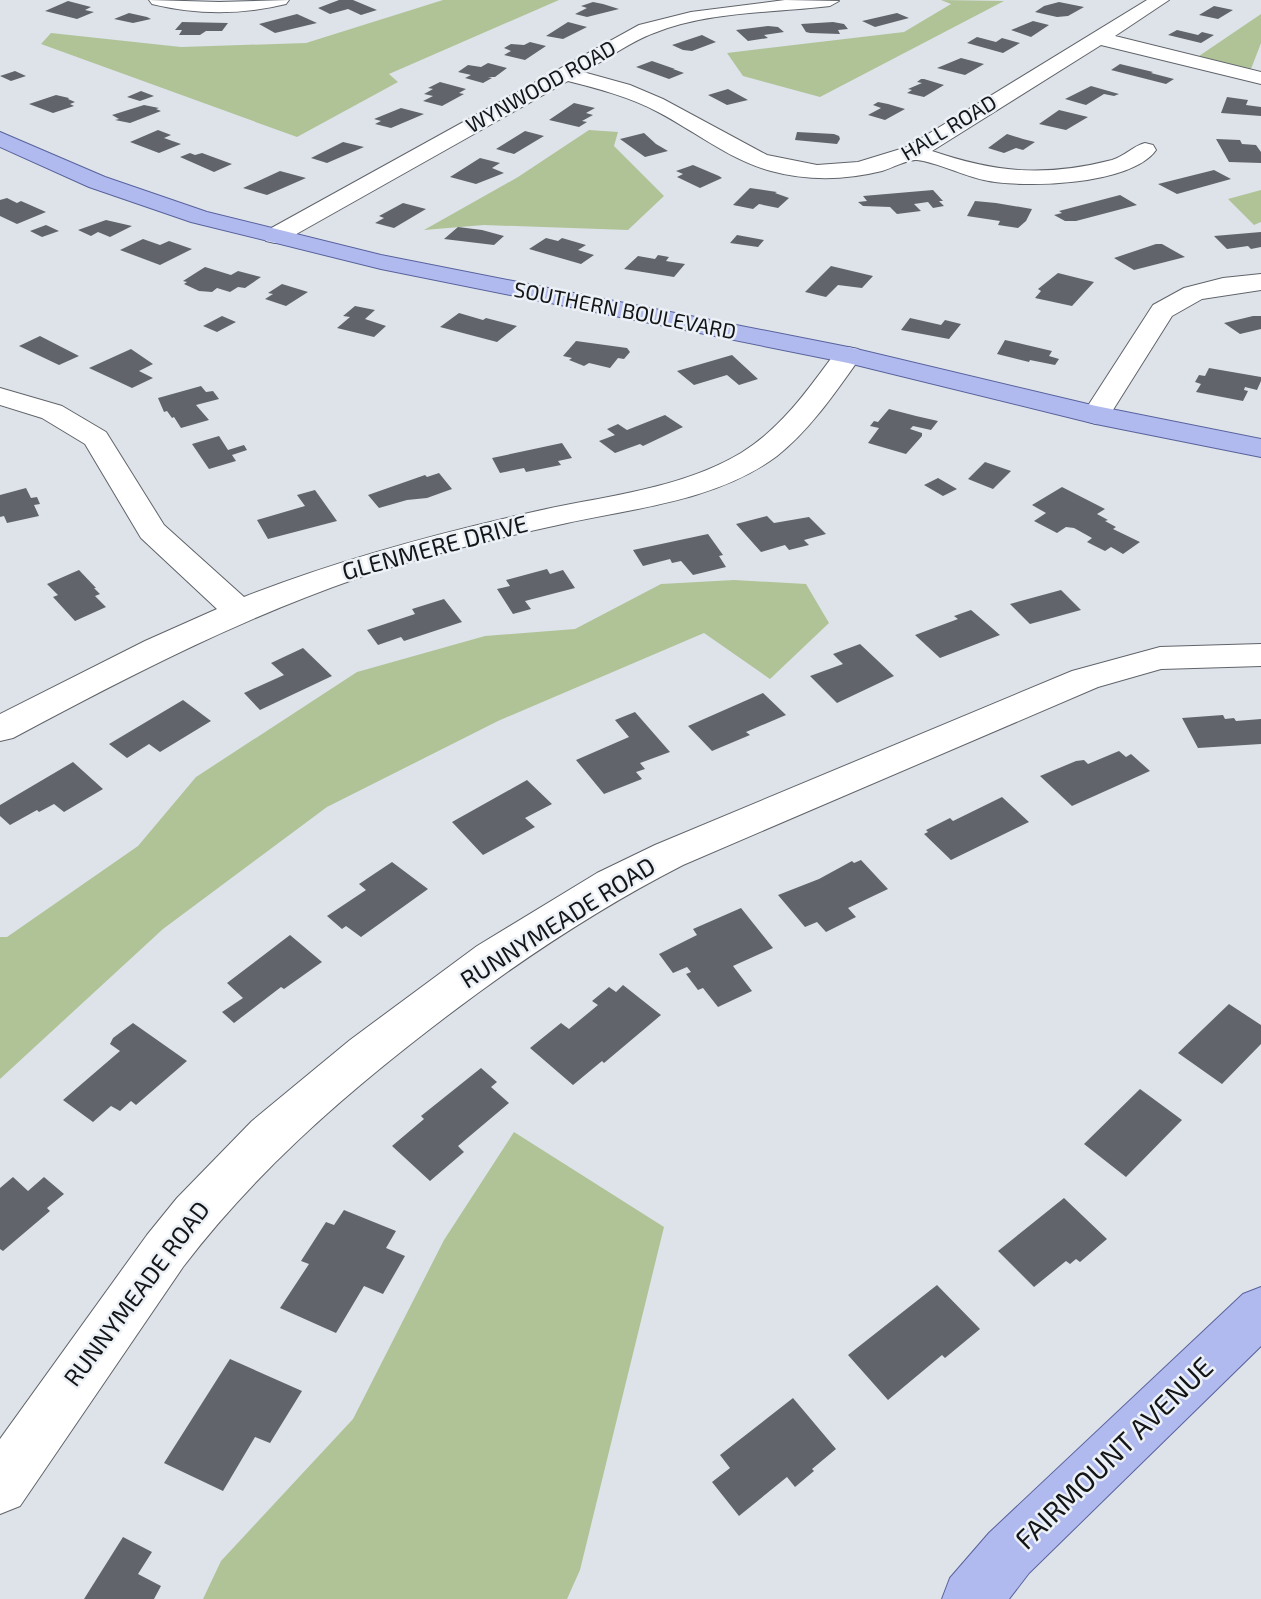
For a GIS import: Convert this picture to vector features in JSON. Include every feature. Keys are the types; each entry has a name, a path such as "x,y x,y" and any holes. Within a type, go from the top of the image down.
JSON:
{"main road":[{"name":"SOUTHERN BOULEVARD","path":"0,138 97,182 199,217 381,262 848,355 1096,415 1261,447"},
{"name":"FAIRMOUNT AVENUE","path":"971,1599 1009,1553 1261,1311"}],"street":[{"path":"158,0 221,9 280,0"},
{"name":"HALL ROAD","path":"565,74 617,87 653,102 746,153 774,164 810,170 842,171 873,167 915,152 1160,0"},
{"name":"WYNWOOD ROAD","path":"275,236 634,35 678,19 830,1"},
{"path":"1098,38 1261,78"},
{"path":"915,152 982,174 1026,181 1069,178 1135,159 1145,150"},
{"path":"1096,415 1162,311 1193,293 1223,285 1261,282"},
{"name":"GLENMERE DRIVE","path":"0,729 239,611 321,580 414,551 668,491 733,470 774,444 794,425 848,355"},
{"path":"0,396 52,412 71,421 96,439 152,531 239,611"},
{"name":"RUNNYMEADE ROAD","path":"0,1486 54,1405 194,1214 269,1135 307,1101 492,958 611,884 669,855 1085,678 1160,658 1261,655"}],"green space":[{"path":"443,0 559,0 389,74 398,82 297,137 41,44 51,33 181,47 306,43"},
{"path":"941,0 1004,1 820,97 743,76 727,53 904,32 951,4"},
{"path":"1261,14 1261,43 1251,69 1199,56"},
{"path":"589,130 618,132 614,146 664,196 628,230 484,225 424,230 518,177"},
{"path":"1261,190 1261,222 1254,225 1228,199"},
{"path":"734,580 806,584 829,623 770,679 704,633 498,721 327,807 163,929 0,1079 0,937 7,937 138,846 196,777 357,672 485,636 575,629 661,584"},
{"path":"514,1132 664,1227 580,1570 567,1599 203,1599 221,1561 353,1419 444,1240"}],"building":[{"path":"339,0 353,0 377,10 361,15 348,9 330,14 318,8"},
{"path":"68,1 91,7 85,10 94,12 77,19 45,11"},
{"path":"593,2 619,9 587,17 575,14 587,8 581,6"},
{"path":"1059,2 1084,7 1068,16 1057,17 1035,12 1044,6"},
{"path":"1214,6 1233,10 1218,19 1199,15"},
{"path":"129,13 151,19 133,23 114,19"},
{"path":"897,13 909,18 875,27 862,21"},
{"path":"297,14 317,23 275,33 259,24"},
{"path":"1033,21 1049,25 1031,37 1011,30"},
{"path":"182,22 228,23 222,31 179,35 182,30 175,30"},
{"path":"568,22 587,27 563,39 546,36"},
{"path":"801,24 844,24 848,29 838,30 840,34 810,33 806,32"},
{"path":"778,27 784,32 748,41 736,30"},
{"path":"1177,30 1198,35 1202,32 1214,35 1201,43 1168,35"},
{"path":"702,35 716,42 692,51 672,45"},
{"path":"977,37 996,42 1002,38 1020,43 1003,53 967,43"},
{"path":"530,42 546,46 525,60 504,55 511,51 504,48 511,44 524,45"},
{"path":"961,58 984,64 965,75 937,68"},
{"path":"652,61 684,73 669,79 636,67"},
{"path":"488,63 507,68 495,77 488,77 492,78 483,83 465,78 471,75 458,72 468,65 481,67"},
{"path":"1120,64 1174,79 1166,84 1111,70"},
{"path":"15,71 26,76 11,81 0,76"},
{"path":"921,79 944,85 924,97 907,93 912,90 908,89 922,83 917,82"},
{"path":"440,82 466,89 459,93 464,94 442,106 423,101 433,96 424,94 433,89 428,88"},
{"path":"1091,86 1119,94 1104,94 1086,105 1065,99"},
{"path":"728,89 748,100 727,105 708,95"},
{"path":"141,91 154,96 140,101 127,97"},
{"path":"56,95 69,98 75,102 70,104 74,106 53,113 29,104"},
{"path":"1227,97 1248,100 1246,105 1261,107 1261,116 1221,113"},
{"path":"878,102 905,109 885,120 868,115 881,108 873,105"},
{"path":"574,103 595,108 586,113 593,115 582,121 587,122 579,127 549,120"},
{"path":"144,105 159,108 156,109 161,111 130,123 115,120 119,119 112,115"},
{"path":"401,108 424,114 391,128 375,124 381,121 374,119"},
{"path":"1059,110 1088,117 1066,130 1039,124"},
{"path":"158,130 171,135 164,138 181,144 159,153 130,142"},
{"path":"525,131 544,136 514,154 496,149"},
{"path":"797,132 834,134 840,139 837,144 795,140"},
{"path":"644,133 668,151 645,157 620,139"},
{"path":"1007,134 1035,142 1023,150 1016,148 1004,153 988,148"},
{"path":"1216,139 1240,140 1242,144 1256,145 1261,152 1261,163 1229,162"},
{"path":"343,142 364,147 327,163 311,158"},
{"path":"190,153 202,153 232,164 214,172 180,157"},
{"path":"480,158 500,163 492,168 504,173 476,184 450,177"},
{"path":"693,165 722,178 700,188 677,177 683,174 676,171"},
{"path":"1214,170 1231,179 1177,194 1158,184"},
{"path":"280,171 306,178 267,195 243,188"},
{"path":"750,188 777,192 775,193 789,198 778,208 759,204 753,209 733,205"},
{"path":"933,190 944,206 933,208 928,202 914,204 921,211 897,214 890,207 863,206 858,202 867,201 863,196"},
{"path":"1120,195 1137,205 1076,221 1065,221 1054,215 1062,213 1059,211"},
{"path":"7,198 46,212 17,224 0,216 0,200"},
{"path":"975,201 1032,209 1026,221 1018,228 998,225 1000,221 967,216"},
{"path":"403,203 426,209 394,228 375,223 384,218 379,216"},
{"path":"106,220 132,226 110,237 98,232 91,236 78,230"},
{"path":"46,225 59,231 42,237 30,231"},
{"path":"458,227 504,236 494,245 444,239"},
{"path":"1261,232 1261,247 1251,249 1248,246 1227,249 1214,236"},
{"path":"737,235 764,240 758,247 730,243"},
{"path":"546,238 558,241 562,238 586,245 578,250 594,255 581,264 529,249"},
{"path":"143,239 160,245 169,241 192,249 160,265 120,250"},
{"path":"1162,244 1185,257 1134,270 1114,258"},
{"path":"658,255 669,257 666,261 685,264 674,277 624,269 638,256 655,259"},
{"path":"831,266 873,276 862,288 838,285 826,297 805,292"},
{"path":"205,267 231,275 238,271 261,277 245,288 238,287 230,292 217,288 212,292 199,291 184,284 187,282 183,281"},
{"path":"1058,273 1094,282 1072,306 1035,298 1041,291 1038,289"},
{"path":"282,284 308,292 286,306 265,299 273,294 268,293"},
{"path":"355,306 375,310 365,319 386,326 374,337 337,328 350,317 343,316"},
{"path":"459,313 517,326 497,342 440,327"},
{"path":"222,316 236,322 217,332 203,326"},
{"path":"1261,316 1261,329 1240,334 1224,323"},
{"path":"910,318 941,325 945,320 961,324 949,339 901,330"},
{"path":"40,336 79,356 59,365 19,346"},
{"path":"1005,340 1052,351 1049,356 1059,359 1055,365 997,354"},
{"path":"576,341 627,348 630,352 624,359 618,358 610,368 589,363 584,366 563,356"},
{"path":"131,349 153,364 139,371 153,378 132,388 89,368"},
{"path":"732,355 758,379 739,385 727,375 694,385 677,371"},
{"path":"1209,368 1261,377 1261,381 1257,390 1245,387 1244,390 1248,391 1243,401 1196,392 1201,384 1195,382 1199,375 1205,376"},
{"path":"201,386 206,392 213,391 219,399 196,405 209,420 181,428 174,417 167,411 164,412 158,398"},
{"path":"889,409 938,421 931,430 913,426 910,429 922,433 922,436 906,454 868,443 879,428 870,426 874,421 878,422"},
{"path":"665,415 683,427 643,446 640,444 615,453 599,441 615,435 607,429 618,424 627,430"},
{"path":"219,436 228,450 244,445 247,450 232,455 236,461 209,469 192,444"},
{"path":"562,443 572,458 558,461 561,465 526,472 524,468 500,473 492,458"},
{"path":"985,462 1011,471 993,489 968,479"},
{"path":"439,473 452,489 427,498 407,500 379,508 368,495 425,475 427,477"},
{"path":"938,478 957,489 943,496 924,485"},
{"path":"1062,487 1105,509 1097,514 1116,527 1113,529 1140,542 1123,554 1111,547 1105,551 1087,542 1092,538 1074,528 1066,527 1057,533 1034,521 1046,513 1032,505"},
{"path":"26,488 31,498 37,497 40,504 34,505 39,516 7,523 4,516 0,517 0,495"},
{"path":"315,490 337,521 268,539 257,520 305,506 297,495"},
{"path":"767,516 774,523 809,517 826,534 804,540 809,545 789,550 785,545 761,552 736,524"},
{"path":"708,534 723,555 719,556 726,567 693,575 681,561 672,563 670,559 643,566 633,550"},
{"path":"547,569 550,574 563,570 575,588 525,601 531,609 513,614 497,589 510,586 506,580"},
{"path":"79,570 96,588 100,594 95,596 106,607 75,621 53,597 58,595 47,584"},
{"path":"1061,590 1081,610 1030,624 1010,604"},
{"path":"444,599 462,622 404,641 401,637 378,645 367,630 415,614 412,609"},
{"path":"971,610 1000,635 940,658 915,635 958,619 954,616"},
{"path":"860,644 894,676 837,703 810,676 843,664 833,654"},
{"path":"303,648 332,676 260,710 244,693 284,675 271,663"},
{"path":"763,693 786,715 746,732 750,735 712,751 688,726"},
{"path":"183,700 211,721 160,752 149,744 127,758 109,744"},
{"path":"635,712 670,752 640,763 645,769 636,772 642,779 604,794 576,760 629,737 615,720"},
{"path":"1223,715 1225,719 1234,718 1236,721 1261,719 1261,744 1198,748 1182,718"},
{"path":"1119,751 1126,757 1131,754 1150,771 1072,806 1040,776 1076,761 1084,760 1088,764"},
{"path":"73,762 103,789 64,812 54,804 10,825 0,816 0,805"},
{"path":"527,780 552,804 525,818 535,827 483,855 452,822"},
{"path":"1002,797 1029,822 951,860 924,834 928,832 926,830 950,818 953,821"},
{"path":"861,860 888,889 848,908 856,917 826,932 817,922 805,927 778,895 819,879 852,861 854,863"},
{"path":"392,862 428,889 361,937 346,926 342,929 327,916 366,890 359,884"},
{"path":"741,908 773,948 733,966 752,991 718,1007 703,988 698,990 686,974 691,972 687,967 673,973 659,954 697,935 693,929"},
{"path":"290,935 322,962 284,989 281,987 234,1023 222,1012 243,998 227,983"},
{"path":"623,985 661,1015 573,1085 530,1048 561,1023 569,1029 598,1005 592,1001 609,987 616,992"},
{"path":"1229,1004 1261,1025 1261,1044 1222,1084 1178,1053"},
{"path":"133,1023 187,1061 136,1105 131,1101 120,1111 111,1106 93,1122 63,1100 120,1051 110,1044 113,1038"},
{"path":"481,1068 497,1082 491,1087 509,1103 458,1146 464,1152 430,1181 392,1146 424,1119 421,1116"},
{"path":"1140,1089 1182,1120 1126,1177 1084,1144"},
{"path":"13,1177 28,1191 44,1177 64,1194 47,1208 50,1211 3,1251 0,1249 0,1188"},
{"path":"1064,1198 1107,1239 1080,1262 1076,1259 1070,1264 1066,1261 1034,1287 998,1251"},
{"path":"344,1210 396,1231 386,1248 405,1256 383,1294 364,1286 336,1333 280,1308 309,1264 301,1261 326,1222 334,1225"},
{"path":"937,1285 980,1329 945,1358 942,1355 888,1400 848,1355"},
{"path":"230,1359 302,1391 270,1443 255,1437 223,1491 164,1463"},
{"path":"793,1398 836,1449 795,1487 787,1477 739,1516 712,1482 730,1468 720,1455"},
{"path":"123,1537 152,1552 138,1574 161,1586 154,1599 84,1599"}]}
